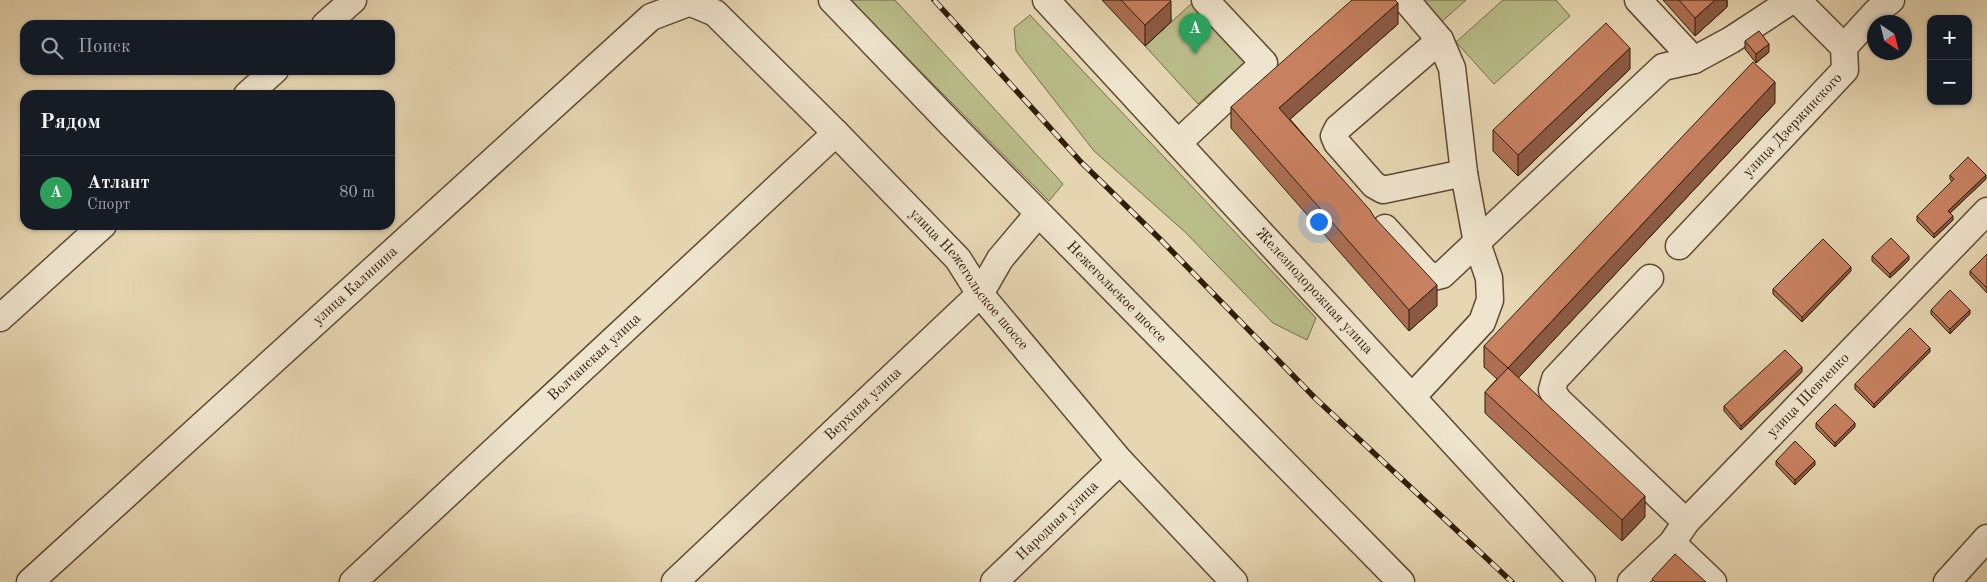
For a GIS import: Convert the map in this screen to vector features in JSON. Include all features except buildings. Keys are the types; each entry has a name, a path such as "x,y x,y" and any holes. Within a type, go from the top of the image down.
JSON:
{"street":[{"path":"331,20 353,0"},
{"name":"Нежегольское шоссе","path":"832,0 1038,214 1401,582"},
{"name":"Железнодорожная улица","path":"1046,0 1413,396 1582,582"},
{"path":"1178,143 1264,63 1205,0"},
{"path":"1406,0 1440,40 1452,68 1464,173 1477,243 1489,278 1490,300 1482,322 1413,396"},
{"path":"1638,0 1694,60"},
{"path":"1385,228 1426,273 1434,277 1442,275 1663,66 1694,60 1731,40 1792,0"},
{"path":"1797,0 1844,47 1876,12 1891,0"},
{"name":"улица Нежегольское шоссе","path":"686,1 724,6 836,134 958,260 980,294 1120,461 1234,582"},
{"name":"улица Калинина","path":"30,582 651,17 686,1"},
{"path":"1440,40 1338,128 1334,136 1337,143 1374,185 1383,190 1464,173"},
{"name":"улица Дзержинского","path":"1679,246 1845,70 1844,47"},
{"path":"253,90 270,75"},
{"name":"Волчанская улица","path":"353,582 836,134"},
{"name":"улица Шевченко","path":"1631,582 1987,212"},
{"name":"Верхняя улица","path":"675,582 980,294 1000,259 1038,214"},
{"path":"0,318 97,230"},
{"path":"1650,278 1555,379 1552,390 1558,400 1679,532 1713,582"},
{"name":"Народная улица","path":"994,582 1120,461"},
{"path":"1947,582 1987,538"}],"green space":[{"path":"850,0 895,0 1063,184 1049,201"},
{"path":"1415,0 1466,0 1438,25"},
{"path":"1503,0 1556,0 1570,16 1494,84 1456,42"},
{"path":"1191,4 1245,62 1198,104 1145,46"},
{"path":"1030,15 1316,318 1307,340 1273,323 1185,232 1094,151 1016,51 1014,28"}],"railway":[{"path":"934,0 1081,162 1161,240 1315,398 1512,582"}],"place":[{"name":"Атлант","path":"1195,54"}]}
